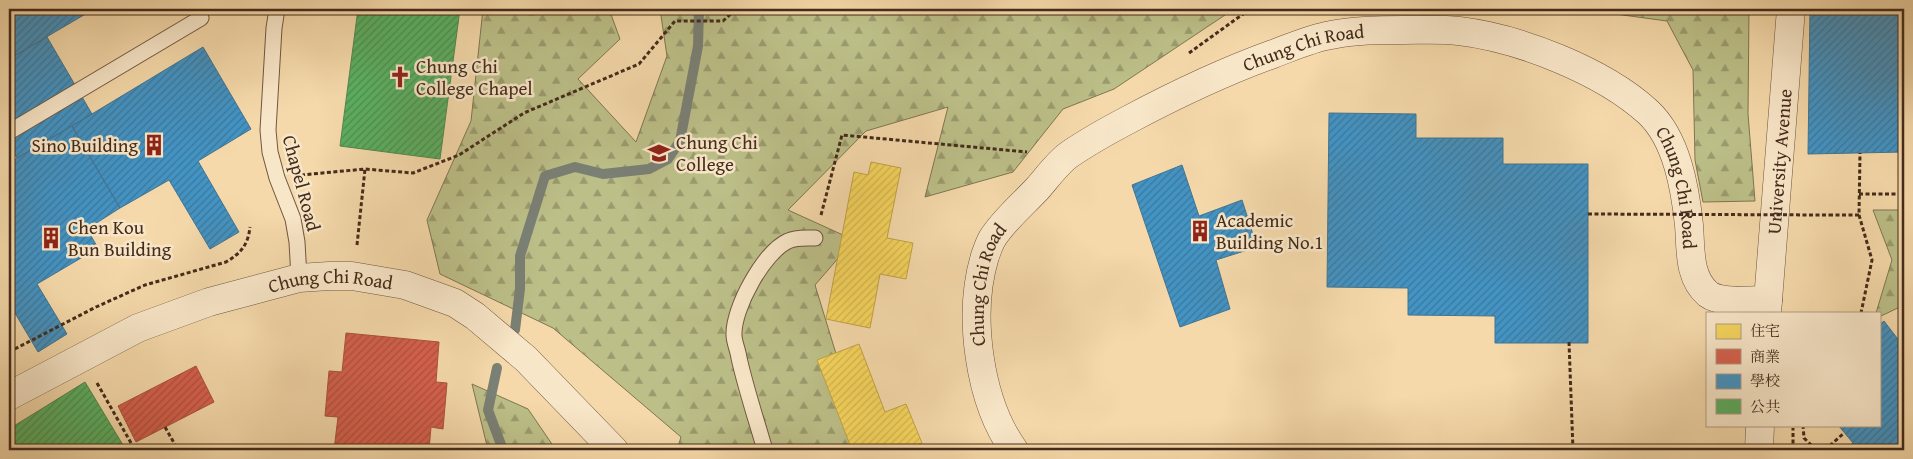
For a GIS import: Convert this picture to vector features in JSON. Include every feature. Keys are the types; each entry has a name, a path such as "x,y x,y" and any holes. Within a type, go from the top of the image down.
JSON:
{"street":[{"name":"University Avenue","path":"1768,306 1791,9"},
{"name":"Chung Chi Road","path":"1014,450 1002,433 994,416 983,376 980,356 978,323 979,286 985,257 992,238 1067,156 1171,97 1241,66 1330,35 1380,30 1458,31 1536,50 1580,68 1617,90 1648,113 1661,128 1677,165 1689,222 1693,271 1698,280 1709,295 1716,298 1768,306"},
{"name":"Chung Chi Road","path":"9,396 138,328 209,302 298,278 345,276 382,280 405,285 455,303 502,337 526,359 614,450"},
{"path":"1759,450 1760,426"}],"lane":[{"name":"Chapel Road","path":"278,9 274,28 268,130 270,152 277,178 293,219 298,242 298,278"},
{"path":"9,132 200,18"},
{"path":"765,450 742,372 734,335 737,318 742,301 755,276 768,259 787,241 815,238"}],"path":[{"path":"277,178 365,169 413,173 459,155 524,113 639,64 674,21 723,21 736,9"},
{"path":"815,238 842,135 1067,156"},
{"path":"1860,152 1859,214 1872,260 1861,312"},
{"path":"356,250 365,169"},
{"path":"1859,194 1904,194"},
{"path":"1588,214 1859,214"},
{"path":"9,352 96,307 145,285 226,262 237,255 249,239 250,227"},
{"path":"1569,342 1573,449"},
{"path":"94,378 135,450"},
{"path":"1792,426 1792,450"},
{"path":"1803,426 1804,438 1816,450"},
{"path":"165,427 178,450"},
{"path":"1825,450 1844,433"}],"green space":[{"path":"483,9 510,9 530,15 609,9 620,39 578,79 636,142 667,56 660,9 1234,9 1114,89 1063,109 1013,172 925,197 948,107 866,131 788,210 854,240 815,285 841,370 853,450 677,450 681,437 553,328 440,274 427,220 471,121"},
{"path":"1595,9 1749,9 1748,114 1755,201 1703,202 1695,160 1693,70 1667,21 1593,11"},
{"path":"1873,210 1904,210 1904,305 1880,317 1880,312 1876,312 1892,260"},
{"path":"472,384 528,409 556,450 488,450"}],"building: 住宅":[{"path":"871,162 901,168 887,238 913,243 906,279 880,274 870,328 826,319 854,172 868,175"},
{"path":"859,344 885,412 906,404 922,443 902,450 852,450 817,360"}],"building: 商業":[{"path":"346,333 439,342 436,382 447,383 443,429 431,427 429,450 334,450 338,417 325,416 329,371 342,372"},
{"path":"196,366 214,402 136,442 118,406"}],"building: 學校":[{"path":"9,9 94,9 9,59"},
{"path":"1810,9 1904,9 1904,152 1808,154"},
{"path":"47,37 92,114 17,158 9,144 9,59"},
{"name":"Sino Building","path":"203,47 251,129 198,161 239,232 210,249 169,180 120,208 72,126"},
{"path":"1329,113 1416,114 1416,138 1503,138 1503,164 1588,164 1588,343 1495,343 1495,316 1408,315 1408,288 1327,287"},
{"name":"Chen Kou Bun Building","path":"72,126 120,208 87,229 98,248 37,284 67,334 38,352 9,303 9,163"},
{"name":"Academic Building No.1","path":"1182,165 1199,216 1242,200 1257,247 1216,260 1230,309 1180,327 1132,185"},
{"path":"1884,321 1904,347 1904,450 1853,450 1849,446 1853,443 1839,426 1880,426 1880,324"},
{"path":"1613,447 1613,450 1484,450 1573,448"}],"building: 公共":[{"name":"Chung Chi College Chapel","path":"358,9 460,9 440,159 340,146"},
{"path":"85,382 126,450 9,450 9,429"}],"waterway":[{"path":"515,330 520,289 520,256 545,176 575,167 603,174 649,169 668,159 680,141 698,46 699,9"},
{"path":"497,368 488,410 503,450"}],"place":[{"name":"Chung Chi College Chapel","path":"400,77"},
{"name":"Sino Building","path":"154,145"},
{"name":"Chung Chi College","path":"659,153"},
{"name":"Academic Building No.1","path":"1200,231"},
{"name":"Chen Kou Bun Building","path":"51,238"}]}
